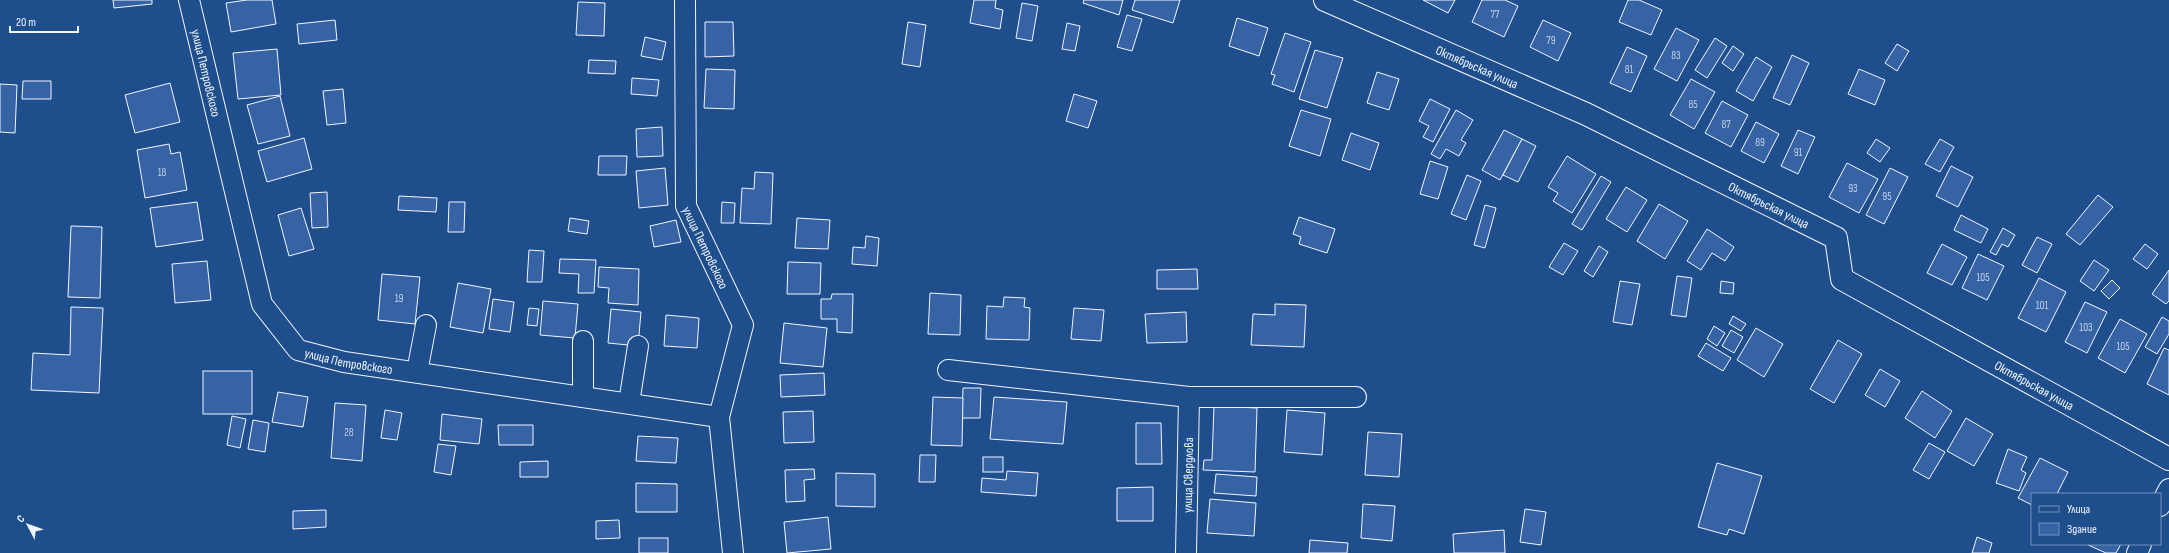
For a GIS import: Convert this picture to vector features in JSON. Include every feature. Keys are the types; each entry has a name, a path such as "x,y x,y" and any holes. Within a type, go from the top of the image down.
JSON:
{"main road":[{"name":"Октябрьская улица","path":"1325,0 1586,114 1836,238 1842,279 2169,459"}],"street":[{"name":"улица Петровского","path":"189,0 262,304 298,350 344,362 719,417"},
{"name":"улица Петровского","path":"685,0 686,206 743,325 719,417 733,553"},
{"path":"417,372 426,325"},
{"path":"583,341 583,397"},
{"path":"629,404 638,346"},
{"path":"948,370 1189,397 1356,397"},
{"name":"улица Свердлова","path":"1186,553 1189,397"},
{"path":"2161,504 2169,489"}],"building":[{"path":"113,0 152,0 152,4 114,8"},
{"path":"247,0 272,0 276,24 231,32 226,3"},
{"path":"974,0 996,0 995,8 1003,10 1000,29 970,23"},
{"path":"1084,0 1123,0 1119,15 1083,3"},
{"path":"1135,0 1180,0 1173,23 1132,10"},
{"path":"1423,0 1455,0 1448,13"},
{"path":"1482,0 1505,0 1518,6 1504,37 1472,22"},
{"path":"1628,0 1639,0 1662,10 1651,35 1619,22"},
{"path":"578,2 605,3 604,36 576,35"},
{"path":"1022,3 1038,6 1032,41 1016,38"},
{"path":"1127,15 1142,19 1132,51 1117,47"},
{"path":"1237,18 1268,28 1259,56 1229,46"},
{"path":"335,20 337,40 299,44 297,24"},
{"path":"1543,20 1571,33 1558,61 1530,47"},
{"path":"705,22 733,22 734,56 705,57"},
{"path":"908,22 926,25 920,67 902,64"},
{"path":"1067,23 1080,26 1075,51 1062,49"},
{"path":"1676,28 1699,40 1677,81 1654,69"},
{"path":"1285,33 1311,42 1294,92 1272,84 1275,75 1271,74"},
{"path":"645,37 666,42 662,60 641,56"},
{"path":"1715,38 1727,46 1707,78 1695,70"},
{"path":"1897,44 1909,51 1897,71 1885,63"},
{"path":"1733,46 1744,54 1733,71 1722,63"},
{"path":"1627,47 1647,56 1631,92 1610,83"},
{"path":"277,49 281,95 238,99 233,53"},
{"path":"1315,50 1343,58 1327,108 1299,99"},
{"path":"1792,55 1809,63 1790,105 1773,98"},
{"path":"1756,57 1772,67 1753,101 1736,91"},
{"path":"589,60 616,61 615,74 588,73"},
{"path":"706,69 735,70 734,109 704,108"},
{"path":"1859,69 1885,80 1875,105 1848,94"},
{"path":"1377,72 1399,79 1389,110 1367,103"},
{"path":"632,78 659,80 657,96 631,94"},
{"path":"1691,79 1715,92 1694,129 1670,115"},
{"path":"23,81 51,81 51,99 22,99"},
{"path":"170,83 180,122 135,133 125,95"},
{"path":"0,84 17,85 15,133 0,132"},
{"path":"343,89 346,123 327,125 323,91"},
{"path":"1074,94 1097,101 1088,128 1066,121"},
{"path":"280,96 290,136 258,144 247,105"},
{"path":"1430,99 1450,109 1433,142 1423,137 1429,126 1419,121"},
{"path":"1722,101 1748,115 1731,147 1705,133"},
{"path":"1301,110 1331,119 1320,156 1289,146"},
{"path":"1456,110 1473,120 1461,140 1466,143 1459,156 1446,149 1440,159 1431,154"},
{"path":"1756,122 1779,134 1764,163 1741,151"},
{"path":"662,127 663,156 637,157 636,129"},
{"path":"1504,130 1522,139 1500,180 1482,170"},
{"path":"1798,130 1815,137 1798,174 1781,166"},
{"path":"1351,133 1379,143 1370,170 1342,160"},
{"path":"304,138 312,169 267,182 258,151"},
{"path":"1522,139 1536,146 1518,182 1503,175"},
{"path":"1876,139 1890,148 1880,162 1867,153"},
{"path":"1940,139 1954,147 1940,172 1925,164"},
{"path":"169,144 171,154 180,152 187,190 145,198 137,150"},
{"path":"599,156 627,156 626,175 598,175"},
{"path":"1567,156 1596,174 1572,213 1553,201 1558,193 1548,187"},
{"path":"1430,161 1448,167 1438,199 1420,194"},
{"path":"1847,163 1878,179 1859,213 1829,197"},
{"path":"1951,166 1973,177 1958,207 1936,196"},
{"path":"665,168 668,205 639,208 636,171"},
{"path":"1890,168 1908,177 1884,224 1866,215"},
{"path":"755,172 773,173 771,224 740,223 742,188 754,189"},
{"path":"1467,175 1481,181 1466,220 1451,214"},
{"path":"1601,176 1611,182 1582,230 1572,224"},
{"path":"1626,187 1647,200 1627,232 1606,219"},
{"path":"327,192 328,227 312,228 310,193"},
{"path":"2098,195 2113,207 2080,245 2066,234"},
{"path":"399,196 437,198 436,212 398,210"},
{"path":"197,202 203,240 156,247 150,208"},
{"path":"449,202 465,202 464,232 448,232"},
{"path":"722,202 735,203 734,223 721,223"},
{"path":"1659,204 1688,221 1665,259 1637,241"},
{"path":"1485,205 1496,208 1485,248 1474,245"},
{"path":"301,208 314,249 289,256 278,215"},
{"path":"1961,215 1988,229 1981,243 1954,230"},
{"path":"1299,217 1335,229 1327,253 1299,244 1301,237 1293,234"},
{"path":"570,218 589,221 587,234 568,231"},
{"path":"797,218 830,220 828,249 795,248"},
{"path":"676,220 681,242 654,247 650,226"},
{"path":"71,226 102,227 100,298 68,297"},
{"path":"2003,228 2015,235 2008,247 2002,244 1996,255 1990,252"},
{"path":"1707,229 1734,247 1725,261 1712,253 1701,270 1687,261"},
{"path":"866,236 879,238 877,266 852,264 853,247 865,248"},
{"path":"2037,237 2052,244 2037,273 2022,265"},
{"path":"1564,243 1578,251 1563,275 1549,267"},
{"path":"1942,244 1967,257 1952,285 1927,273"},
{"path":"2145,244 2158,254 2147,269 2133,259"},
{"path":"1599,246 1608,252 1593,277 1584,271"},
{"path":"529,250 544,251 542,282 527,282"},
{"path":"1978,254 2004,266 1987,300 1962,288"},
{"path":"560,259 596,260 594,293 578,293 579,274 559,273"},
{"path":"2094,260 2109,270 2094,291 2080,281"},
{"path":"207,261 211,300 175,303 172,264"},
{"path":"788,262 821,263 820,294 787,294"},
{"path":"599,267 639,269 638,305 608,303 609,288 598,287"},
{"path":"1197,269 1198,289 1157,289 1157,270"},
{"path":"2169,270 2169,301 2166,304 2152,294"},
{"path":"382,274 420,277 415,324 378,320"},
{"path":"1677,276 1692,278 1686,317 1671,315"},
{"path":"2039,278 2066,292 2046,332 2018,318"},
{"path":"2112,280 2120,288 2109,299 2101,291"},
{"path":"1620,281 1640,284 1632,325 1613,322"},
{"path":"1721,281 1734,283 1733,294 1720,293"},
{"path":"458,283 491,289 483,333 450,327"},
{"path":"930,293 961,295 960,335 928,334"},
{"path":"832,294 853,294 852,333 837,332 837,319 821,319 821,299 831,299"},
{"path":"1004,297 1025,298 1024,307 1030,308 1029,340 986,339 987,306 1003,307"},
{"path":"493,299 514,302 510,332 489,329"},
{"path":"543,301 578,304 575,338 540,335"},
{"path":"2085,302 2107,312 2087,353 2065,342"},
{"path":"1275,304 1306,305 1304,347 1251,345 1253,314 1275,315"},
{"path":"71,307 103,308 99,393 31,390 33,353 70,355"},
{"path":"529,308 539,309 537,326 527,325"},
{"path":"1074,308 1104,310 1101,341 1071,339"},
{"path":"611,309 641,312 638,346 608,343"},
{"path":"1186,312 1187,342 1147,343 1145,314"},
{"path":"666,315 699,318 697,348 664,346"},
{"path":"1733,316 1746,324 1741,331 1729,324"},
{"path":"2162,317 2169,321 2169,334 2157,354 2145,347"},
{"path":"2120,319 2147,334 2125,373 2098,358"},
{"path":"784,323 827,328 823,367 780,363"},
{"path":"1714,326 1725,333 1717,346 1707,339"},
{"path":"1756,328 1783,344 1764,377 1737,360"},
{"path":"1731,330 1743,337 1734,353 1722,346"},
{"path":"1838,340 1862,354 1834,403 1810,389"},
{"path":"1706,343 1731,358 1723,371 1698,356"},
{"path":"2164,348 2169,350 2169,395 2147,384"},
{"path":"1880,369 1900,381 1885,407 1865,395"},
{"path":"203,371 252,371 252,414 203,414"},
{"path":"824,373 825,395 781,397 780,375"},
{"path":"963,388 981,388 980,418 962,418"},
{"path":"1922,391 1952,411 1935,438 1905,418"},
{"path":"278,392 308,397 303,427 272,422"},
{"path":"933,397 963,398 962,446 931,445"},
{"path":"994,397 1067,402 1063,444 990,439"},
{"path":"335,403 366,405 362,461 331,458"},
{"path":"1214,406 1257,408 1255,472 1203,470 1204,460 1212,460"},
{"path":"385,410 402,413 397,440 381,438"},
{"path":"1287,410 1325,413 1322,455 1284,452"},
{"path":"813,411 814,442 784,443 783,412"},
{"path":"442,414 482,419 479,444 440,440"},
{"path":"232,416 246,419 240,448 227,445"},
{"path":"1966,418 1993,434 1974,466 1947,451"},
{"path":"253,420 269,423 265,452 248,449"},
{"path":"1136,423 1161,423 1162,464 1136,464"},
{"path":"498,425 533,425 533,445 499,445"},
{"path":"1368,432 1402,434 1399,477 1365,475"},
{"path":"638,436 678,438 676,463 636,461"},
{"path":"1929,443 1945,452 1929,479 1913,470"},
{"path":"438,444 456,446 451,475 434,472"},
{"path":"2008,449 2027,457 2021,470 2026,473 2019,491 1996,483"},
{"path":"920,455 936,455 935,482 919,482"},
{"path":"983,457 1003,457 1003,472 983,472"},
{"path":"2040,458 2068,472 2058,493 2031,493 2031,504 2018,498"},
{"path":"548,461 548,477 520,477 520,462"},
{"path":"1717,463 1762,476 1744,534 1729,529 1727,535 1698,527"},
{"path":"814,469 815,479 804,480 805,501 786,502 785,470"},
{"path":"1007,471 1038,473 1036,496 981,492 982,478 1006,480"},
{"path":"836,473 875,474 875,507 836,506"},
{"path":"1216,474 1257,477 1256,496 1214,493"},
{"path":"636,483 677,484 677,512 636,512"},
{"path":"1153,487 1153,521 1117,521 1117,488"},
{"path":"1210,499 1256,503 1254,536 1207,533"},
{"path":"1363,504 1395,506 1392,541 1361,538"},
{"path":"1525,509 1546,512 1541,545 1520,542"},
{"path":"326,510 326,527 293,529 293,511"},
{"path":"828,517 831,549 787,553 784,522"},
{"path":"619,520 620,538 596,539 596,521"},
{"path":"1504,530 1505,553 1454,553 1453,534"},
{"path":"1977,537 1992,543 1989,553 1972,553"},
{"path":"639,538 668,538 668,553 639,553"},
{"path":"1310,540 1348,543 1347,553 1309,553"},
{"path":"2088,545 2120,545 2116,553 2106,553"}]}
